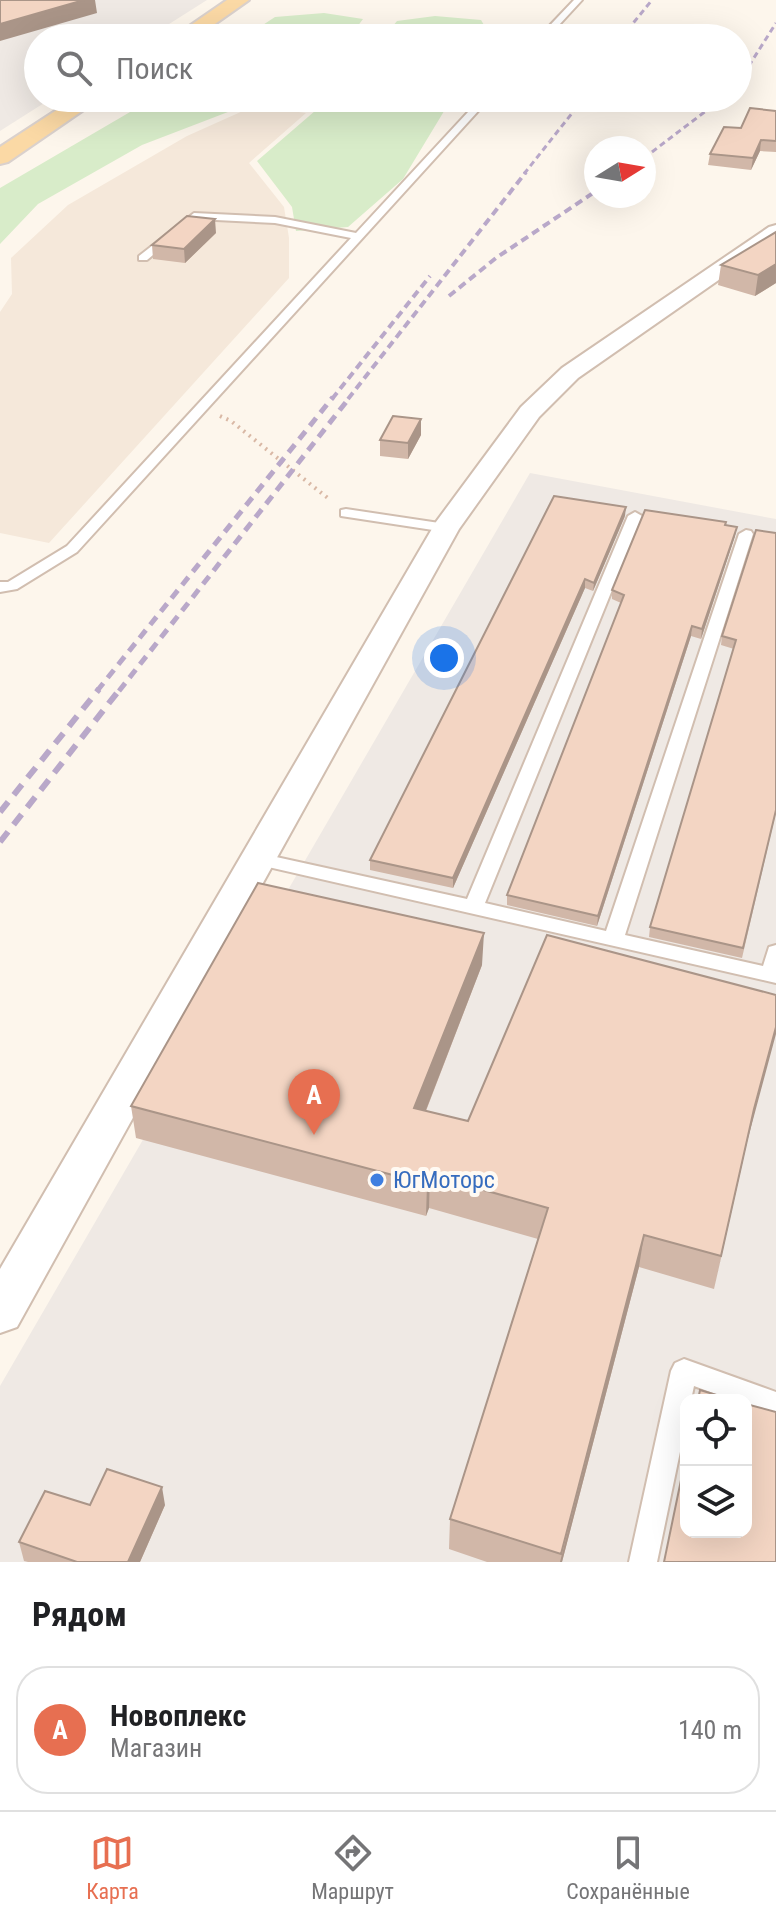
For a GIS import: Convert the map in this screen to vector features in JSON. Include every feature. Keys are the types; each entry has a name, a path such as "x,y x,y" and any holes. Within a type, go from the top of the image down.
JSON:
{"main road":[{"path":"203,24 240,0"},
{"path":"0,157 69,112"}],"street":[{"path":"0,1312 446,528 530,412 570,373 776,231"}],"lane":[{"path":"555,24 578,0"},
{"path":"0,587 12,586 72,549 473,112"},
{"path":"143,258 194,216 275,220 357,236"},
{"path":"346,513 446,528"},
{"path":"473,908 635,516"},
{"path":"613,940 746,534"},
{"path":"258,859 773,976 776,952"},
{"path":"643,1562 684,1371 776,1404"}],"path":[{"path":"199,409 231,421 346,513"}],"shaded area":[{"path":"0,0 207,0 169,24 24,24 24,112 30,112 0,131"},
{"path":"241,112 306,113 249,163 284,207 289,238 289,278 49,543 0,533 0,312 12,294 11,258 68,205 187,136"},
{"path":"530,473 776,519 776,1562 0,1562 0,1386"}],"green space":[{"path":"324,13 363,19 359,24 264,24 275,17"},
{"path":"435,16 481,20 483,24 395,24 397,21"},
{"path":"130,112 228,112 142,145 38,204 0,244 0,188"},
{"path":"314,112 444,112 403,179 348,227 296,231 292,207 257,161"}],"building":[{"path":"0,0 84,0 0,24"},
{"path":"752,108 776,111 776,141 761,140 753,158 710,154 724,127 741,128"},
{"path":"187,216 215,219 184,249 152,245"},
{"path":"776,232 776,264 758,275 721,265"},
{"path":"393,416 421,419 408,443 380,440"},
{"path":"554,496 626,507 594,583 585,579 453,878 370,860"},
{"path":"645,510 726,522 725,525 737,527 702,629 692,626 598,916 507,895 624,595 612,590"},
{"path":"756,530 776,533 776,810 743,948 650,927 736,640 722,636"},
{"path":"258,883 484,933 414,1108 468,1121 547,935 776,995 776,1027 721,1256 644,1235 561,1554 450,1519 548,1208 430,1175 427,1184 131,1106"},
{"path":"752,1406 776,1412 776,1562 664,1562 680,1485 680,1538 752,1538"},
{"path":"107,1469 162,1487 128,1562 77,1562 19,1542 45,1491 90,1505"}],"railway":[{"path":"632,24 652,0"},
{"path":"752,61 776,23"},
{"path":"524,174 573,112"},
{"path":"656,149 705,112"},
{"path":"348,399 526,172"},
{"path":"449,296 496,258 584,199"},
{"path":"332,399 430,276"},
{"path":"97,691 333,397"},
{"path":"119,691 350,397"},
{"path":"0,812 99,689"},
{"path":"0,842 120,689"}],"place":[{"name":"Новоплекс","path":"314,1135"},
{"name":"ЮгМоторс","path":"377,1180"}]}
